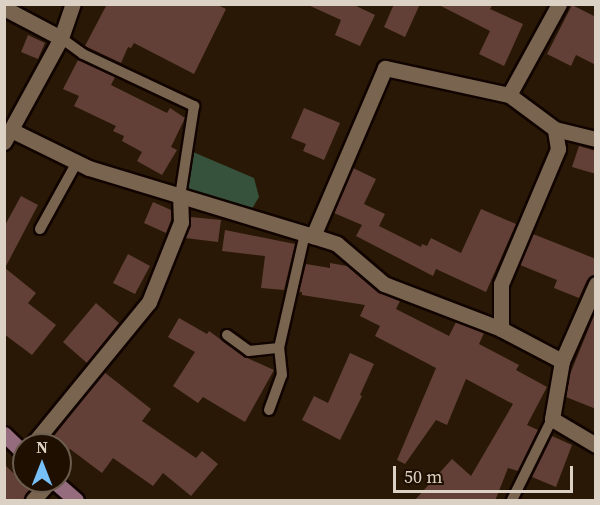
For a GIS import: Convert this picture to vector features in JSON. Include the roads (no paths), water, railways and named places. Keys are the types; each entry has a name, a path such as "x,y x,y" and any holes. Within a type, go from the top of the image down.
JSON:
{"street":[{"path":"74,4 61,38 8,136 77,162 180,196 337,244 384,284 501,329 562,361"},
{"path":"509,95 553,6"},
{"path":"4,8 61,38"},
{"path":"309,235 385,68 509,95 555,129 596,139"},
{"path":"501,329 501,284 558,149 555,129"},
{"path":"42,433 149,302 181,222 180,196"},
{"path":"596,284 562,361 552,419 596,445"}],"lane":[{"path":"61,38 83,54 194,105 180,196"},
{"path":"40,229 77,162"},
{"path":"268,410 282,375 279,348 309,235"},
{"path":"227,335 249,351 279,348"},
{"path":"512,501 552,419"}]}
